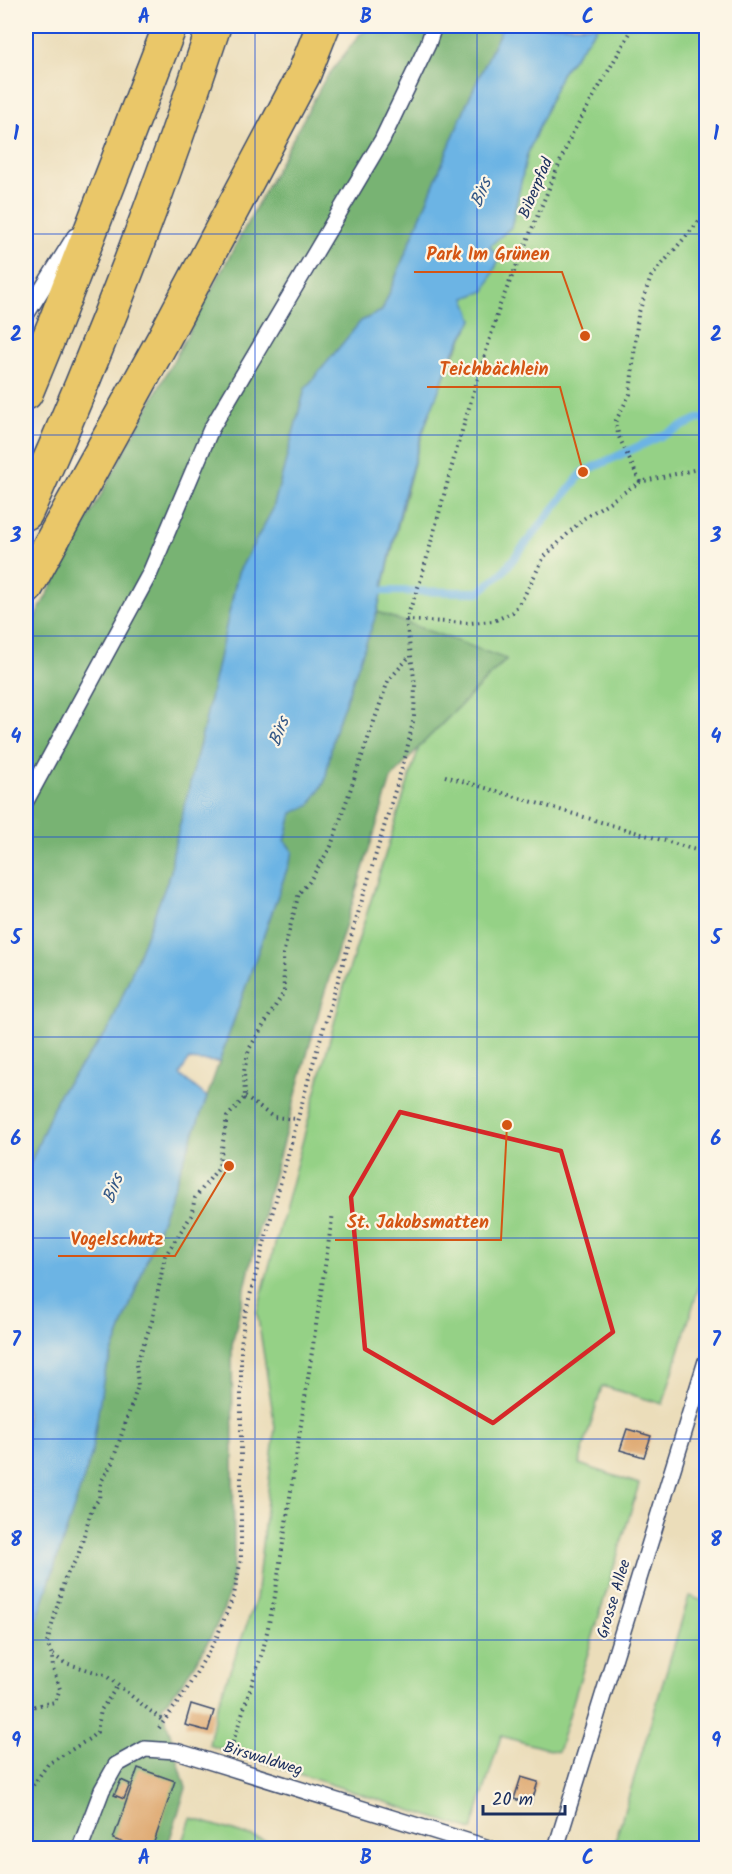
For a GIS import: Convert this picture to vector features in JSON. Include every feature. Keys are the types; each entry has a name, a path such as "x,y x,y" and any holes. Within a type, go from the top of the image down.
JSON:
{"highway":[{"path":"109,180 147,26"},
{"path":"26,393 170,26"},
{"path":"26,513 94,357 187,107 214,26"},
{"path":"26,588 168,330 304,74 323,26"},
{"path":"304,74 346,26"}],"lane":[{"path":"26,801 150,573 211,429 382,140 428,44 434,26"},
{"path":"26,315 109,180"},
{"name":"Grosse Allee","path":"556,1848 706,1361"},
{"path":"80,1848 102,1790 116,1766 145,1749"},
{"name":"Birswaldweg","path":"145,1749 176,1750 489,1848"}],"path":[{"name":"Biberpfad","path":"145,1749 184,1694 216,1639 234,1595 241,1559 241,1344 245,1314 297,1119 406,754 414,717 415,685 406,620 408,610 421,579 458,444 500,305 571,136 634,26"},
{"path":"640,482 619,437 615,422 630,394 638,315 651,277 706,213"},
{"path":"406,620 470,623 494,621 513,612 523,598 544,557 583,519 640,482 706,468"},
{"path":"26,1714 30,1707 55,1702 60,1689 53,1669 52,1654 47,1643 65,1578 78,1556 92,1509 99,1499 101,1482 112,1463 138,1386 136,1365 152,1321 165,1256 191,1216 195,1198 219,1167 227,1117 245,1096 244,1071 249,1049 284,992 283,954 299,893 309,882 331,846 388,681 411,656"},
{"path":"446,776 706,852"},
{"path":"245,1096 273,1117 297,1119"},
{"path":"226,1766 263,1650 274,1596 333,1214"},
{"path":"52,1654 65,1663 105,1675 164,1721"},
{"path":"26,1794 48,1764 97,1732 100,1710 118,1685"}],"highlighted area":[{"path":"400,1112 561,1151 613,1332 493,1423 365,1349 351,1197"}],"green space":[{"path":"375,26 503,26 467,103 382,311 361,321 305,389 273,509 238,573 173,853 171,872 110,1028 59,1094 26,1174 26,634 324,81 360,34"},
{"path":"598,26 706,27 706,1263 663,1404 602,1386 579,1464 639,1484 558,1752 501,1736 472,1830 209,1745 216,1709 256,1599 275,1427 257,1312 344,986 419,747 506,660 377,612 404,500 425,426 438,390 473,320 464,298 489,246 511,227 527,155 561,74"},
{"path":"377,612 506,659 419,747 391,779 321,1004 257,1236 232,1345 234,1560 230,1589 211,1637 181,1683 162,1706 186,1788 167,1848 26,1848 26,1653 91,1456 104,1375 207,1097 293,852 285,841 292,813 310,805 325,781 334,733"},
{"path":"689,1596 706,1602 706,1848 613,1848"},
{"path":"191,1818 288,1848 181,1848"}],"water":[{"name":"Birs","path":"503,26 598,26 561,74 527,155 511,227 490,246 499,259 485,291 465,298 473,320 454,351 423,430 404,495 377,612 334,733 325,781 310,805 292,813 285,841 293,852 219,1062 188,1060 180,1075 207,1097 104,1375 91,1456 26,1653 26,1174 59,1094 110,1028 171,872 173,853 238,573 273,509 305,389 361,321 382,311 467,103"}],"building":[{"path":"627,1429 651,1436 644,1457 620,1450"},
{"path":"191,1704 214,1711 208,1731 185,1725"},
{"path":"138,1768 175,1781 152,1848 139,1848 113,1839"},
{"path":"521,1777 538,1782 531,1804 514,1799"},
{"path":"121,1780 130,1784 124,1799 114,1795"}],"waterway":[{"path":"382,591 479,592 502,573 583,472 698,419 706,419"}],"place":[{"name":"Park Im Grünen","path":"585,336"},
{"name":"Teichbächlein","path":"583,472"},
{"name":"St. Jakobsmatten","path":"507,1125"},
{"name":"Vogelschutz","path":"229,1166"}]}
